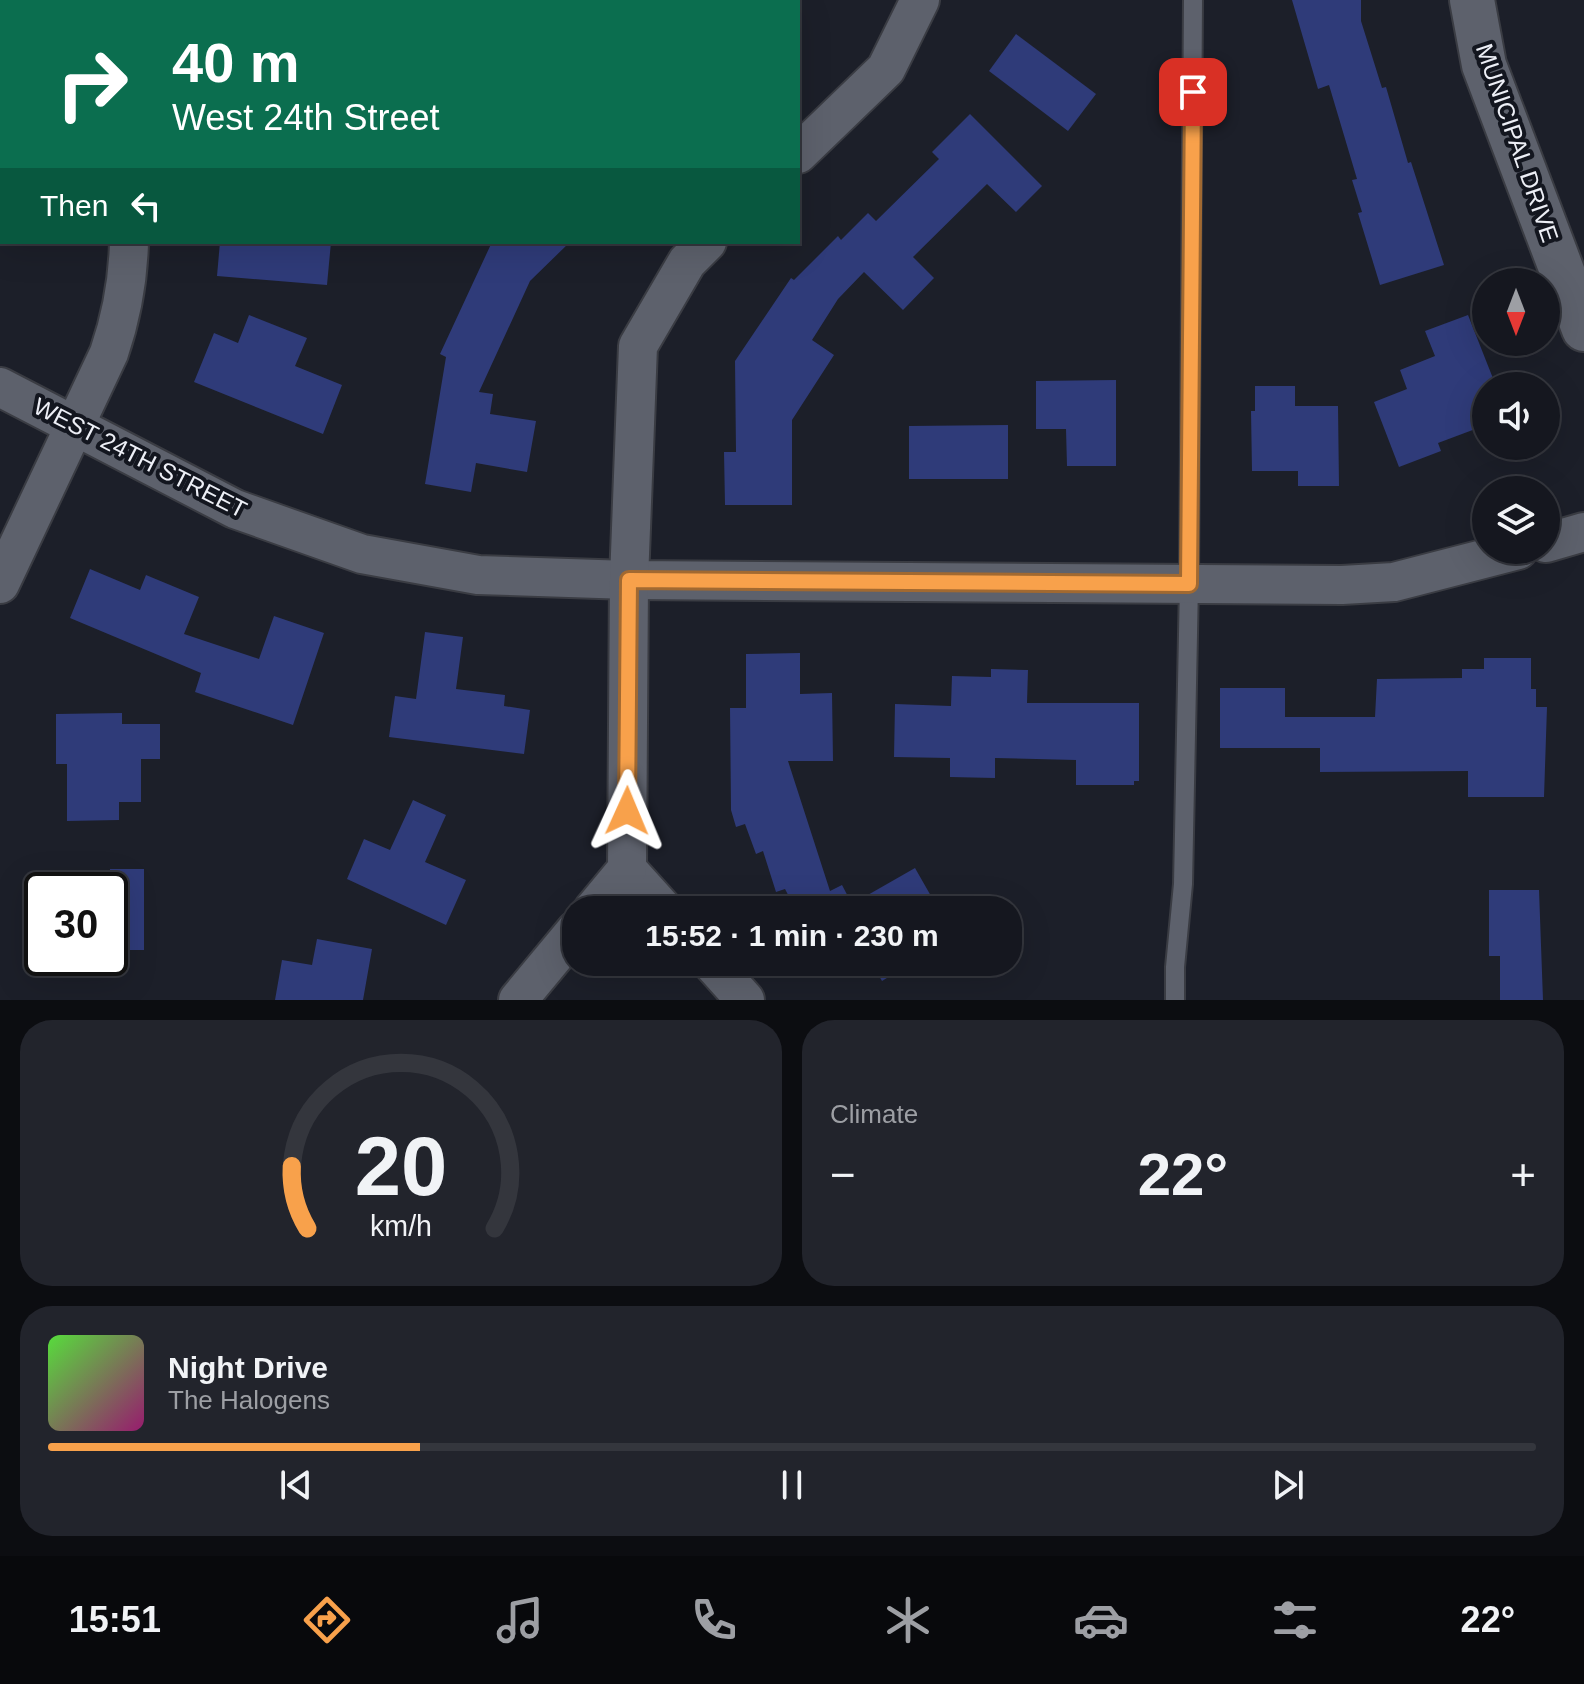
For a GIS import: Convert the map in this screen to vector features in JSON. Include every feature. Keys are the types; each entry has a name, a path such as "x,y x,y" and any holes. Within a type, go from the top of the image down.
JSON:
{"street":[{"path":"800,152 886,69 920,0"},
{"name":"MUNICIPAL DRIVE","path":"1472,0 1484,65 1584,329"},
{"path":"0,584 109,353 121,320 127,286 129,244"},
{"path":"605,896 627,869 629,580 638,346 687,262 705,244"},
{"name":"WEST 24TH STREET","path":"0,387 235,509 362,554 478,575 629,580 1342,585 1394,582 1472,562"},
{"path":"1560,539 1584,532"},
{"path":"627,869 651,896"},
{"path":"518,1000 562,947"},
{"path":"724,976 745,1000"}],"lane":[{"path":"1175,1000 1183,884 1189,584 1193,0"}],"building":[{"path":"1292,0 1361,0 1361,21 1382,88 1386,87 1408,163 1411,162 1444,265 1380,285 1358,213 1362,212 1352,180 1357,179 1329,85 1318,89"},
{"path":"1016,34 1096,94 1068,131 989,71"},
{"path":"970,114 1042,186 1016,212 987,184 913,257 934,278 903,310 864,272 838,299 812,340 834,355 792,420 792,505 725,505 724,452 736,452 735,361 791,278 794,280 838,236 841,240 868,213 876,221 939,159 932,152"},
{"path":"220,244 331,244 327,285 217,276"},
{"path":"491,244 568,244 530,281 479,392 493,394 490,414 536,421 527,472 476,463 471,492 425,484 446,357 440,354"},
{"path":"249,315 307,338 295,366 342,385 323,434 194,382 214,333 238,343"},
{"path":"1468,315 1472,325 1472,356 1484,356 1490,372 1472,372 1472,430 1438,443 1441,451 1399,467 1374,402 1407,389 1400,370 1435,356 1425,331"},
{"path":"1116,380 1116,466 1067,466 1066,429 1036,429 1036,381"},
{"path":"1255,386 1295,386 1295,406 1338,406 1339,486 1298,486 1298,471 1252,471 1251,411 1255,411"},
{"path":"1008,425 1008,479 909,479 909,426"},
{"path":"90,569 140,590 146,575 199,597 184,634 259,659 274,616 324,633 293,725 195,692 201,673 70,618"},
{"path":"425,632 463,637 456,689 505,695 504,706 530,710 524,754 389,737 395,696 416,699"},
{"path":"800,653 800,694 832,693 833,761 788,761 830,891 842,885 848,896 789,896 785,889 776,892 763,851 756,854 745,824 736,827 731,810 730,708 746,708 746,654"},
{"path":"1484,658 1531,658 1531,689 1536,689 1536,707 1547,707 1544,797 1468,797 1468,771 1320,772 1320,748 1220,748 1220,688 1285,688 1285,717 1375,717 1377,679 1462,678 1462,669 1484,669"},
{"path":"991,669 1028,670 1027,703 1139,703 1139,781 1134,781 1134,785 1076,785 1076,760 995,758 995,778 950,777 950,758 894,757 895,704 951,706 952,676 991,677"},
{"path":"122,713 122,724 160,724 160,759 141,759 141,802 119,802 119,820 67,821 67,764 56,764 56,714"},
{"path":"413,800 446,815 425,862 466,880 446,925 347,879 364,839 390,850"},
{"path":"915,868 931,896 866,896"},
{"path":"110,869 144,869 144,950 128,950 128,872 110,872"},
{"path":"1489,890 1539,890 1543,1000 1500,1000 1500,956 1489,956"},
{"path":"317,939 372,949 363,1000 275,1000 282,960 312,965"}],"route":[{"path":"627,811 629,580 1189,584 1193,92"}]}
